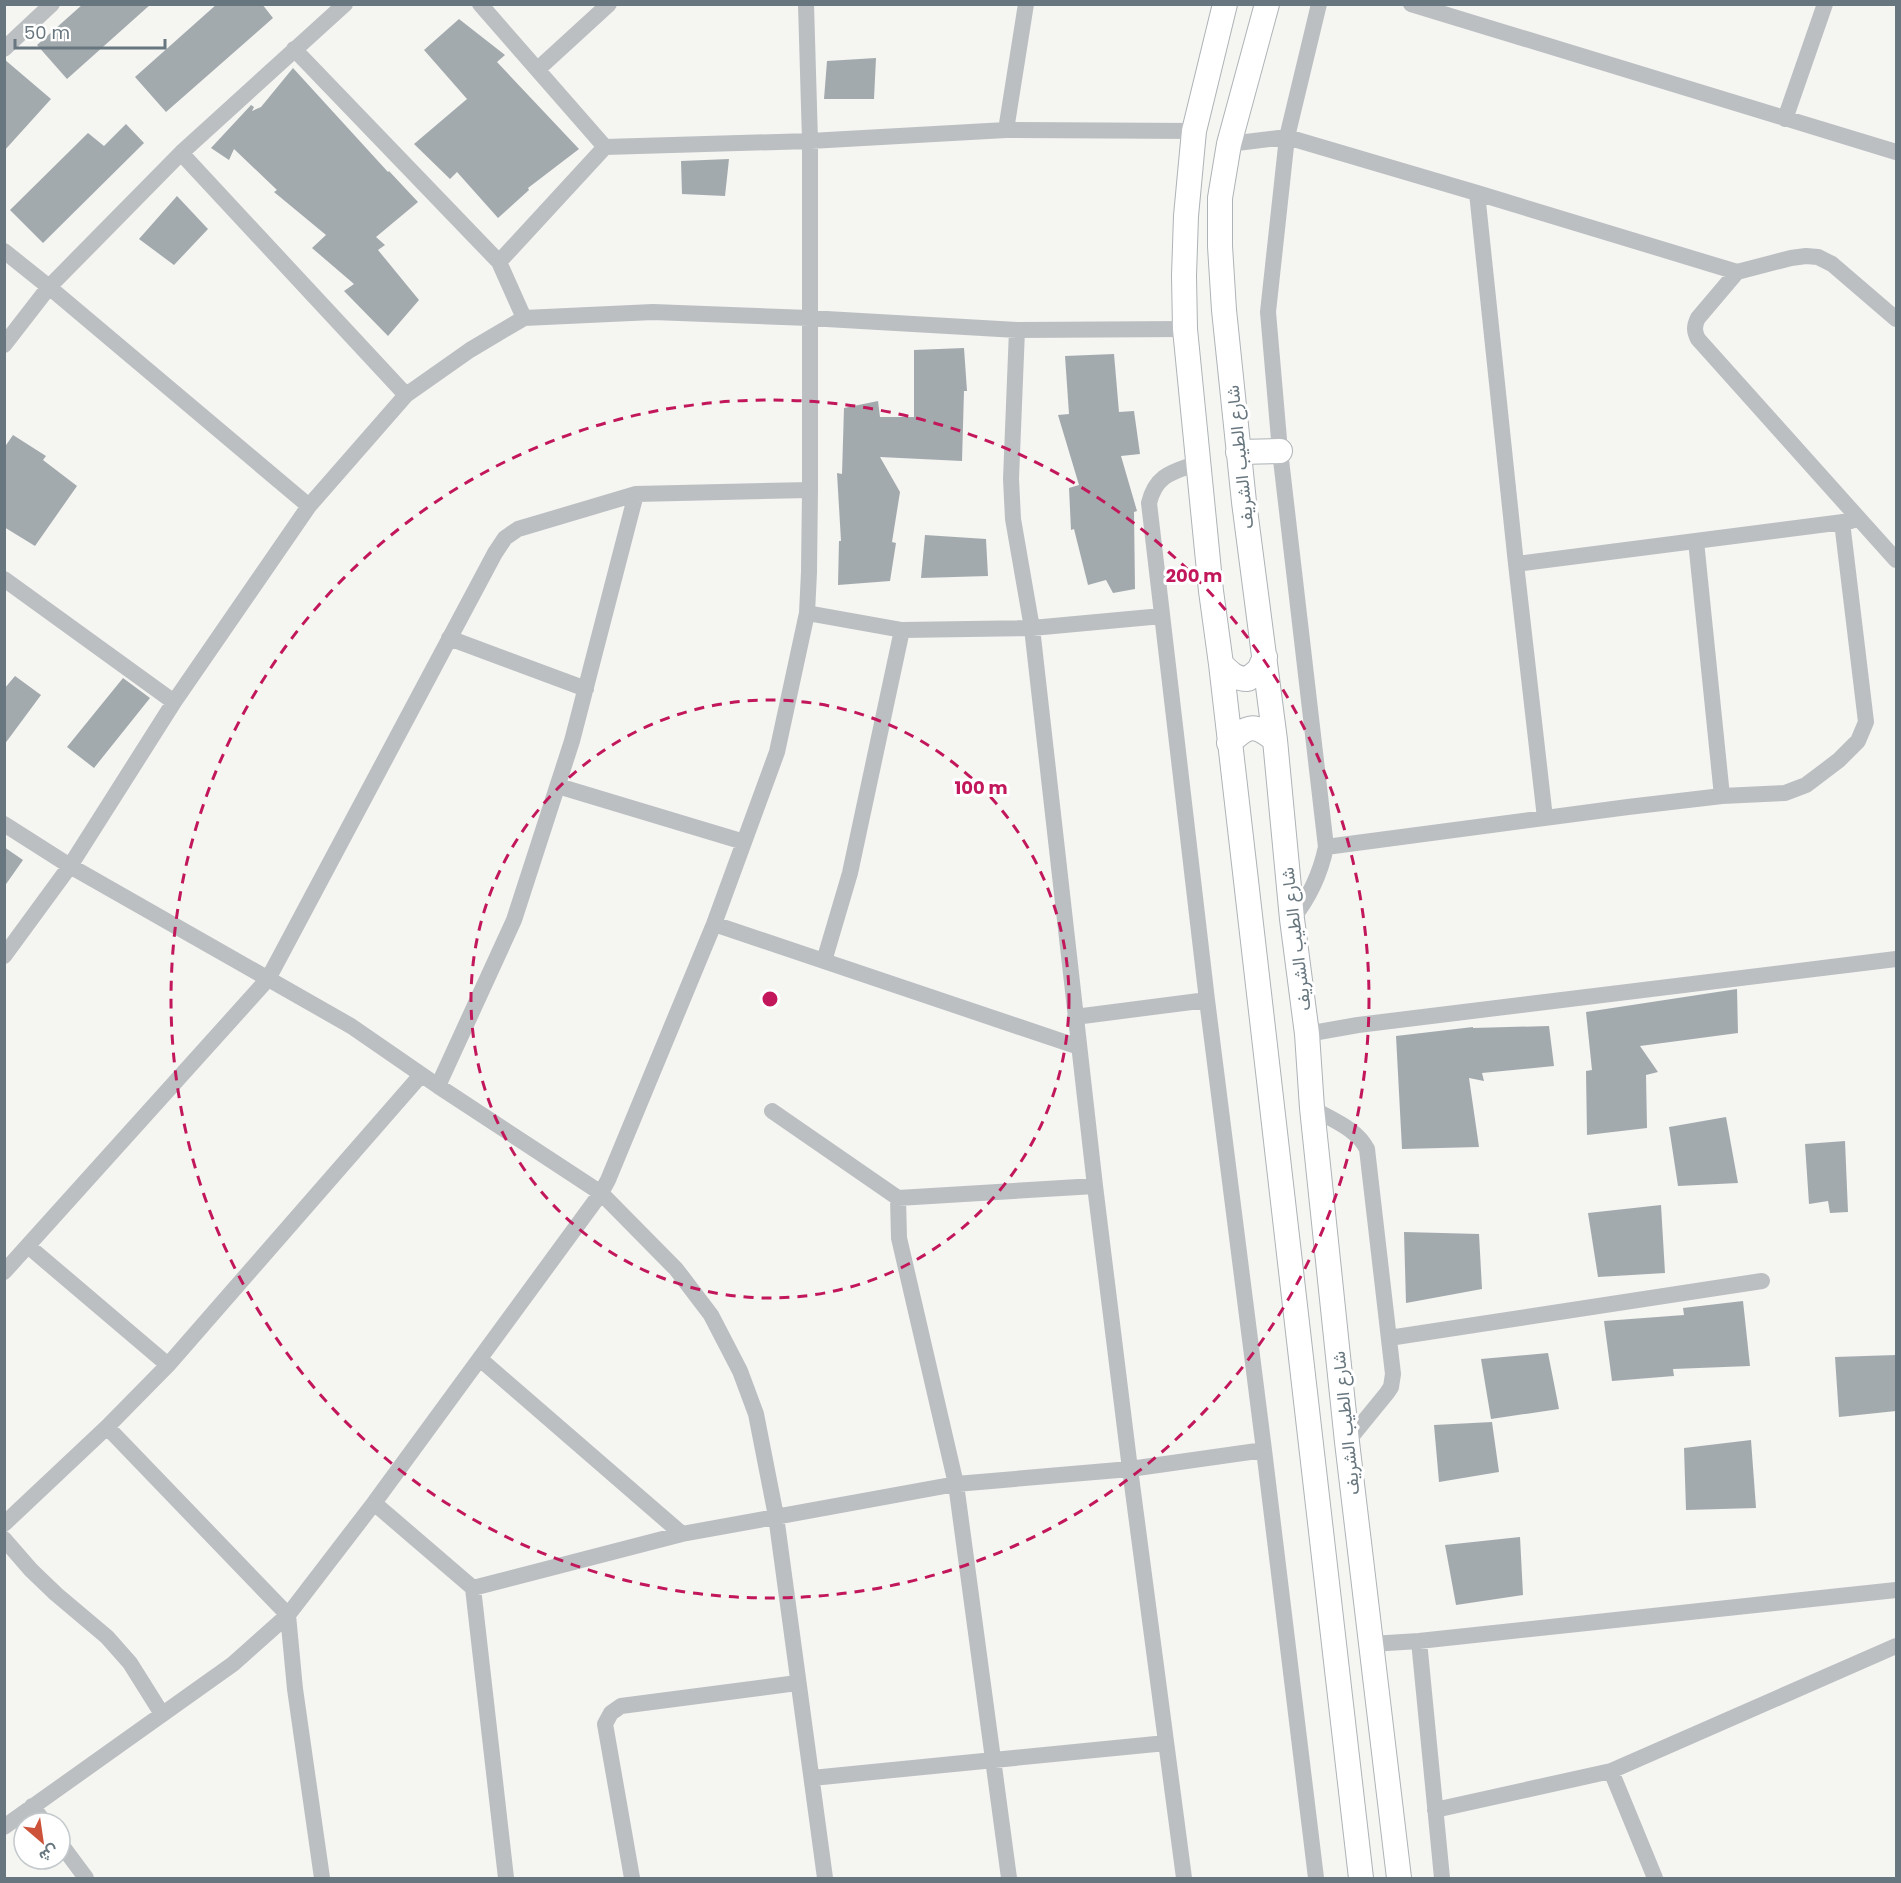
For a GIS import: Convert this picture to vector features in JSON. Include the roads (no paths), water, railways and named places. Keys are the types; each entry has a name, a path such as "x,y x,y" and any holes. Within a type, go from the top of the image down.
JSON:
{"main road":[{"name":"شارع الطيب الشريف","path":"1225,4 1194,131 1186,216 1185,329 1211,591 1361,1878"},
{"name":"شارع الطيب الشريف","path":"1267,4 1229,144 1220,198 1224,310 1238,452 1275,740 1292,919 1307,1034 1312,1108 1347,1442 1399,1878"},
{"path":"1238,452 1280,451"},
{"path":"1221,664 1239,680 1248,679 1259,670 1265,657"},
{"path":"1229,743 1241,731 1256,727 1275,740"}],"street":[{"path":"4,49 52,4"},
{"path":"4,345 49,287 181,153 345,4"},
{"path":"480,4 605,147"},
{"path":"538,69 609,4"},
{"path":"4,1827 233,1664 288,1615 374,1503 601,1193 622,1148 714,924 777,752 807,614 810,490 810,141 806,4"},
{"path":"1006,130 1026,4"},
{"path":"1292,919 1314,885 1326,847 1280,451 1268,312 1287,137 1319,4"},
{"path":"1411,4 1896,152"},
{"path":"1785,119 1825,4"},
{"path":"294,49 499,262 524,318"},
{"path":"499,262 605,147 810,141 1006,130 1194,131"},
{"path":"1229,144 1287,137 1737,272 1791,258 1818,257 1832,264 1896,319"},
{"path":"181,153 406,396"},
{"path":"1477,193 1545,818"},
{"path":"4,251 309,506"},
{"path":"1737,272 1698,318 1694,332 1705,348 1896,560"},
{"path":"4,956 70,866 174,702 309,506 406,396 470,350 524,318 653,312 1017,330 1185,329"},
{"path":"1017,330 1011,479 1013,519 1032,627 1095,1186 1184,1878"},
{"path":"1198,463 1168,474 1159,480 1152,490 1149,503 1207,1000 1316,1878"},
{"path":"4,1272 268,979 505,538 518,529 636,494 810,490"},
{"path":"438,1086 514,920 572,741 636,494"},
{"path":"1516,564 1860,520"},
{"path":"1326,847 1628,807 1722,796 1785,793 1806,785 1839,760 1858,741 1866,722 1842,522"},
{"path":"1696,541 1722,796"},
{"path":"4,579 174,702"},
{"path":"807,614 902,630 1032,627 1162,616"},
{"path":"824,961 850,873 902,630"},
{"path":"450,638 586,689"},
{"path":"558,786 744,843"},
{"path":"4,824 70,866 351,1026 601,1193 676,1269 711,1315 740,1371 756,1414 776,1516 825,1878"},
{"path":"714,924 1079,1047"},
{"path":"1307,1034 1358,1025 1896,959"},
{"path":"1075,1017 1207,1000"},
{"path":"4,1524 107,1427 168,1365 421,1074"},
{"path":"1312,1108 1355,1133 1367,1149 1393,1374 1391,1386 1347,1442"},
{"path":"772,1111 898,1198 1095,1186"},
{"path":"898,1198 899,1238 956,1484 1009,1878"},
{"path":"28,1246 168,1365"},
{"path":"1389,1338 1762,1281"},
{"path":"480,1359 682,1534"},
{"path":"107,1427 288,1615 295,1689 322,1878"},
{"path":"473,1588 682,1534 956,1484 1130,1469 1264,1450"},
{"path":"374,1503 473,1588 506,1878"},
{"path":"4,1539 56,1594 107,1637 130,1663 162,1714"},
{"path":"1371,1644 1419,1641 1896,1590"},
{"path":"1419,1641 1442,1878"},
{"path":"1436,1810 1611,1771 1896,1646"},
{"path":"632,1878 605,1724 611,1713 621,1706 797,1683"},
{"path":"812,1778 1166,1743"},
{"path":"1611,1771 1655,1878"},
{"path":"32,1806 36,1811"},
{"path":"72,1859 86,1878"}]}
